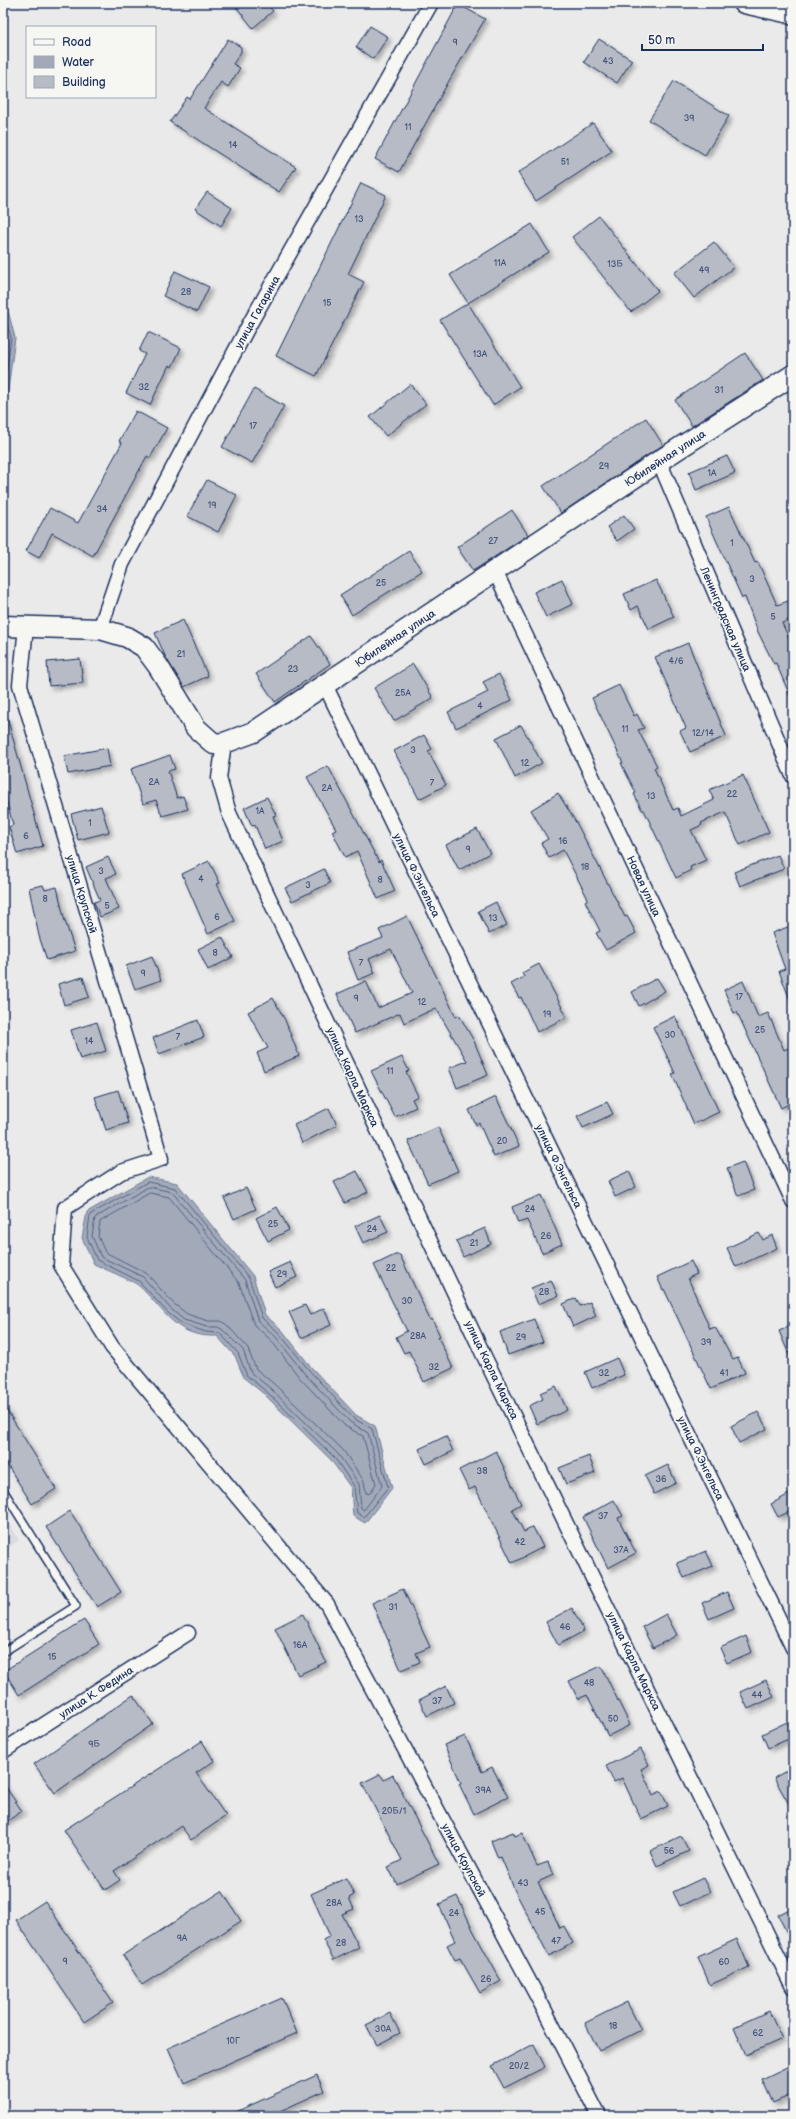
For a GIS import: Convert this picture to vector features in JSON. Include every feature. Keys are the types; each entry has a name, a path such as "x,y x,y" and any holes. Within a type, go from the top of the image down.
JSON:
{"street":[{"name":"улица Гагарина","path":"100,629 122,564 249,325 431,3"},
{"path":"744,3 790,13 793,15"},
{"name":"Юбилейная улица","path":"224,743 254,732 659,461 793,375"},
{"name":"Ленинградская улица","path":"659,461 793,776"},
{"name":"Новая улица","path":"495,571 793,1201"},
{"path":"3,626 100,629 126,637 144,647 158,666 196,728 214,744 224,743"},
{"name":"улица Крупской","path":"26,627 20,685 161,1159 121,1172 65,1208 61,1266 112,1347 327,1604 545,2011 599,2116"},
{"name":"улица Ф.Энгельса","path":"325,685 793,1648"},
{"name":"улица Карла Маркса","path":"224,743 219,778 229,813 484,1356 793,1987"},
{"name":"улица К. Федина","path":"3,1751 188,1633"}],"lane":[{"path":"3,1490 76,1606 3,1652"}],"shaded area":[{"path":"3,1514 19,1540 3,1552"}],"water":[{"path":"3,291 15,338 3,426"},
{"path":"148,1177 177,1183 253,1276 265,1315 282,1330 311,1367 356,1415 375,1426 392,1488 365,1523 353,1516 351,1488 331,1460 264,1394 244,1378 235,1356 217,1336 202,1335 190,1332 180,1327 138,1285 94,1264 82,1238 87,1212"}],"building":[{"path":"233,3 266,3 273,11 253,28"},
{"path":"458,4 485,19 399,172 375,159"},
{"path":"370,26 388,37 373,59 356,47"},
{"path":"228,39 241,47 241,52 233,64 240,68 228,87 221,82 204,108 296,167 279,192 170,122 187,97 190,99"},
{"path":"599,39 632,60 617,83 584,62"},
{"path":"674,81 729,116 705,155 649,120"},
{"path":"593,123 612,151 536,201 518,173"},
{"path":"361,183 386,195 348,274 364,282 316,376 276,356"},
{"path":"207,192 232,208 221,226 195,209"},
{"path":"599,216 658,291 631,312 572,237"},
{"path":"532,224 549,252 468,303 450,275"},
{"path":"714,242 734,267 694,298 674,273"},
{"path":"175,271 209,287 197,312 163,296"},
{"path":"468,303 520,387 493,405 440,320"},
{"path":"148,332 181,348 172,367 169,365 150,405 126,393 145,354 139,351"},
{"path":"745,353 763,380 692,426 675,400"},
{"path":"410,384 426,404 386,436 370,417"},
{"path":"254,389 284,406 252,463 222,447"},
{"path":"136,411 167,428 150,458 147,456 93,556 52,533 39,558 26,551 50,508 78,523 122,443 119,441"},
{"path":"646,418 663,445 561,513 543,486"},
{"path":"727,456 735,473 696,490 689,472"},
{"path":"207,480 237,495 218,532 187,516"},
{"path":"729,507 755,563 758,562 777,605 788,601 793,613 793,618 782,623 793,647 793,703 776,663 774,664 758,632 745,597 742,598 706,517"},
{"path":"512,510 528,535 473,571 457,547"},
{"path":"624,515 634,529 617,541 607,527"},
{"path":"409,551 422,571 352,615 340,595"},
{"path":"562,579 573,604 546,617 534,592"},
{"path":"656,580 674,617 649,629 638,606 631,610 624,594"},
{"path":"183,620 208,676 184,687 166,658 155,633"},
{"path":"311,636 330,664 275,702 256,674"},
{"path":"688,643 726,736 690,752 680,731 686,728 655,657"},
{"path":"80,659 83,683 49,686 47,662"},
{"path":"413,664 433,698 394,721 374,688"},
{"path":"499,674 512,700 456,728 448,712 488,692 483,682"},
{"path":"619,685 634,716 637,714 644,728 638,730 657,766 654,768 673,810 678,808 681,816 714,800 709,790 743,775 769,832 740,845 725,812 701,823 702,825 691,830 706,860 690,867 691,870 676,878 644,810 642,810 634,794 636,793 621,763 623,763 592,698"},
{"path":"3,717 7,717 43,846 17,854 9,827 13,825 3,788"},
{"path":"521,725 542,763 515,778 496,738"},
{"path":"424,735 432,749 428,751 446,785 419,799 394,751"},
{"path":"107,748 110,766 68,774 64,756"},
{"path":"170,755 175,769 168,771 177,798 183,796 188,809 162,816 156,800 143,804 131,769"},
{"path":"328,766 379,862 381,860 395,891 378,899 357,851 345,857 332,831 336,829 307,777"},
{"path":"558,793 577,824 625,917 627,916 636,933 606,950 596,933 600,931 585,901 588,899 563,850 549,858 541,843 548,839 531,810"},
{"path":"267,797 276,815 273,816 283,841 265,849 255,825 252,826 244,808"},
{"path":"101,806 109,832 78,840 71,814"},
{"path":"477,829 490,853 459,870 446,845"},
{"path":"778,855 784,869 740,886 734,872"},
{"path":"108,857 116,874 106,878 119,909 100,917 94,902 100,900 86,867"},
{"path":"209,861 220,883 217,884 235,921 208,934 182,874"},
{"path":"324,869 330,883 292,901 285,888"},
{"path":"43,885 45,890 57,887 64,918 75,951 47,960 39,936 29,888"},
{"path":"496,902 507,925 489,934 478,911"},
{"path":"407,916 456,1017 459,1015 474,1041 488,1075 457,1088 449,1068 467,1061 436,1008 404,1023 400,1013 355,1033 337,994 366,981 378,1008 412,993 391,949 369,959 375,973 358,980 347,952 383,938 379,930"},
{"path":"793,925 792,1005 779,971 785,969 772,933"},
{"path":"222,937 233,957 208,970 198,949"},
{"path":"152,956 161,980 135,989 126,966"},
{"path":"539,964 567,1017 537,1032 521,997 519,998 511,984 524,977 522,973"},
{"path":"83,977 89,997 64,1005 58,984"},
{"path":"657,978 665,991 639,1006 632,992"},
{"path":"743,981 758,1017 768,1013 784,1050 793,1046 793,1102 781,1108 737,1012 734,1013 724,990"},
{"path":"273,998 285,1020 299,1056 264,1071 257,1053 268,1048 248,1012"},
{"path":"675,1016 719,1112 694,1124 672,1074 675,1073 653,1027"},
{"path":"198,1020 204,1037 159,1054 153,1038"},
{"path":"97,1022 106,1051 80,1059 71,1030"},
{"path":"402,1057 409,1071 406,1072 418,1096 412,1099 416,1107 395,1117 371,1071"},
{"path":"118,1090 128,1123 106,1130 95,1097"},
{"path":"496,1097 519,1146 494,1157 479,1123 476,1125 469,1110"},
{"path":"607,1102 613,1114 583,1128 577,1116"},
{"path":"329,1108 337,1125 302,1143 294,1125"},
{"path":"438,1127 458,1171 428,1184 408,1141"},
{"path":"743,1162 754,1190 738,1196 727,1168"},
{"path":"357,1171 368,1192 345,1203 334,1182"},
{"path":"629,1171 636,1187 615,1197 608,1181"},
{"path":"246,1188 256,1209 234,1219 224,1198"},
{"path":"541,1195 562,1244 542,1253 527,1220 518,1223 512,1207"},
{"path":"277,1207 289,1230 268,1241 256,1218"},
{"path":"380,1215 388,1232 363,1243 355,1226"},
{"path":"485,1228 491,1244 463,1257 456,1241"},
{"path":"759,1233 763,1240 772,1235 777,1248 736,1267 727,1248"},
{"path":"395,1255 400,1255 430,1320 432,1319 440,1336 438,1337 453,1368 424,1382 409,1351 404,1353 396,1337 407,1331 374,1265"},
{"path":"691,1261 697,1274 688,1278 710,1329 715,1327 733,1360 738,1358 745,1373 711,1389 657,1277"},
{"path":"290,1262 297,1277 275,1287 268,1272"},
{"path":"551,1280 558,1296 538,1304 531,1288"},
{"path":"576,1298 580,1306 590,1302 596,1316 573,1327 563,1304"},
{"path":"305,1305 310,1315 324,1308 331,1325 301,1338 289,1312"},
{"path":"534,1319 543,1342 508,1355 500,1332"},
{"path":"793,1325 793,1364 779,1331"},
{"path":"617,1358 624,1375 592,1388 585,1372"},
{"path":"556,1386 567,1410 537,1424 529,1406 543,1399 540,1393"},
{"path":"3,1404 56,1489 32,1504 3,1458"},
{"path":"758,1412 767,1429 739,1443 731,1426"},
{"path":"446,1436 453,1451 426,1464 419,1449"},
{"path":"496,1451 521,1504 512,1509 524,1532 533,1527 543,1547 512,1563 475,1487 469,1490 459,1470"},
{"path":"589,1456 595,1473 566,1484 559,1468"},
{"path":"668,1465 676,1483 654,1494 645,1476"},
{"path":"793,1492 793,1510 778,1517 771,1504"},
{"path":"614,1500 623,1516 618,1518 636,1553 608,1568 583,1517"},
{"path":"70,1511 121,1592 97,1607 46,1527"},
{"path":"706,1551 713,1566 684,1578 677,1563"},
{"path":"403,1589 430,1647 416,1653 420,1662 401,1670 372,1603"},
{"path":"727,1592 734,1608 709,1619 702,1603"},
{"path":"572,1608 584,1631 558,1645 546,1622"},
{"path":"303,1614 326,1662 298,1675 275,1628"},
{"path":"666,1614 677,1635 653,1648 642,1627"},
{"path":"84,1620 99,1644 19,1695 4,1671"},
{"path":"746,1636 752,1652 727,1663 720,1648"},
{"path":"601,1666 630,1725 608,1736 587,1695 578,1699 569,1681"},
{"path":"766,1680 774,1697 748,1709 740,1692"},
{"path":"446,1686 454,1703 427,1716 419,1700"},
{"path":"133,1695 153,1724 55,1793 34,1764"},
{"path":"787,1722 793,1737 768,1748 762,1734"},
{"path":"465,1736 482,1772 492,1767 508,1797 474,1814 459,1784 461,1783 444,1745"},
{"path":"202,1741 214,1761 196,1773 226,1816 191,1840 181,1826 114,1871 120,1880 105,1890 64,1830"},
{"path":"641,1749 649,1765 641,1769 653,1795 661,1791 668,1806 641,1819 622,1778 614,1782 606,1766"},
{"path":"793,1767 793,1811 774,1778"},
{"path":"380,1774 384,1780 393,1775 439,1864 397,1884 388,1867 402,1860 362,1783"},
{"path":"3,1783 22,1811 3,1824"},
{"path":"513,1832 515,1836 522,1833 537,1866 548,1862 553,1875 538,1882 560,1928 564,1926 573,1943 549,1956 515,1891 501,1857 498,1858 491,1841"},
{"path":"681,1836 689,1851 657,1866 650,1851"},
{"path":"346,1878 354,1895 349,1898 354,1909 342,1914 359,1947 334,1960 323,1940 330,1936 311,1894"},
{"path":"703,1878 710,1892 680,1906 673,1892"},
{"path":"222,1891 241,1921 142,1985 123,1955"},
{"path":"457,1896 474,1932 501,1981 480,1993 460,1958 455,1960 447,1945 455,1941 439,1904"},
{"path":"45,1901 113,2003 84,2022 16,1920"},
{"path":"793,1907 793,1945 778,1915"},
{"path":"737,1939 749,1967 710,1985 698,1957"},
{"path":"282,1998 297,2033 184,2083 168,2048"},
{"path":"627,2002 641,2030 599,2051 585,2023"},
{"path":"769,2011 782,2039 746,2055 734,2027"},
{"path":"390,2013 400,2033 377,2045 366,2025"},
{"path":"534,2044 545,2067 504,2088 492,2066"},
{"path":"793,2064 793,2094 773,2103 762,2079"},
{"path":"317,2075 324,2091 269,2116 227,2116"}]}
